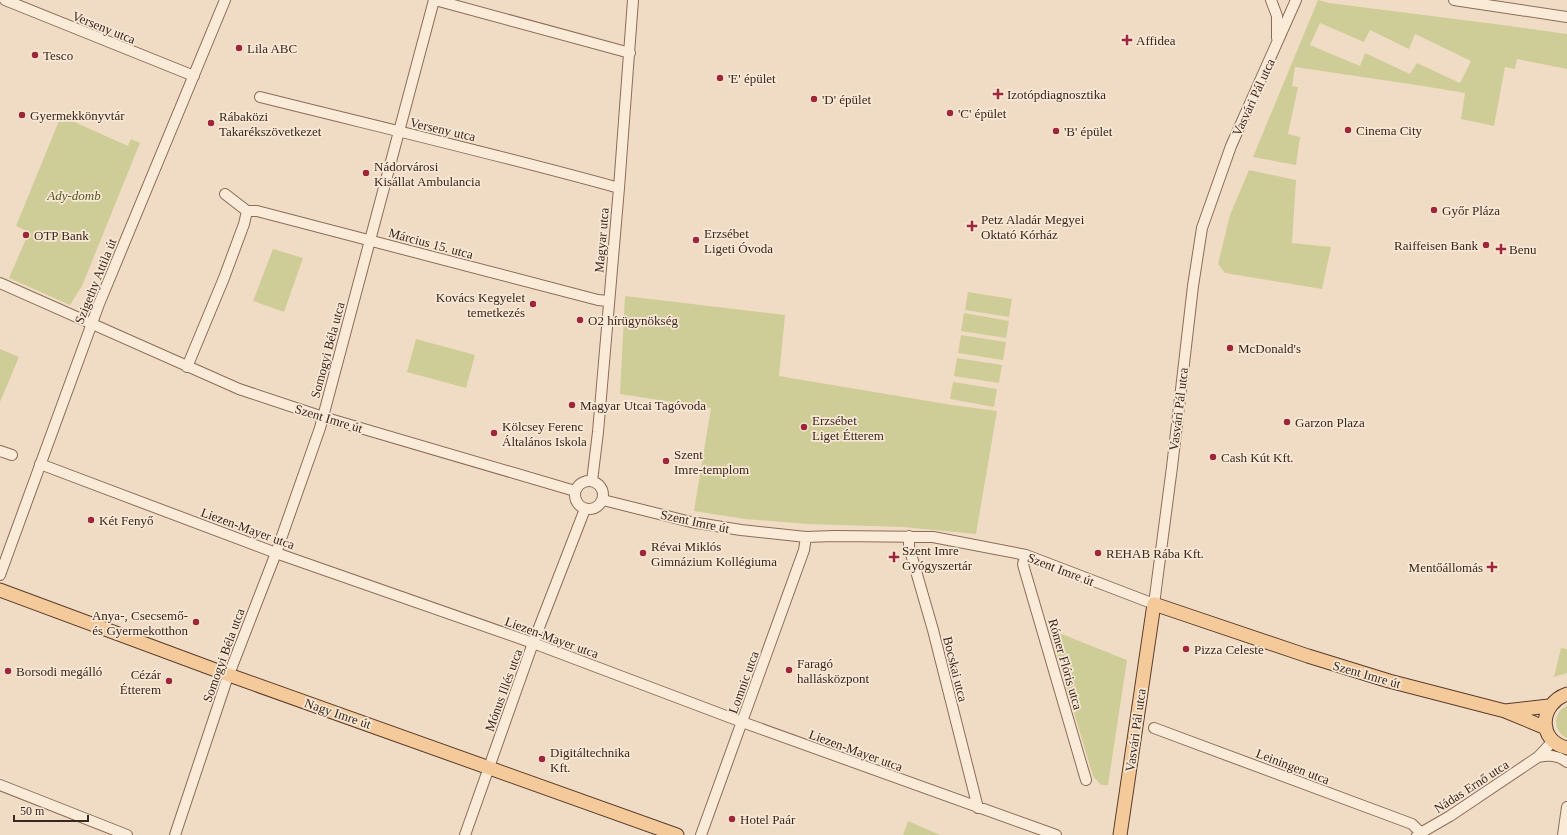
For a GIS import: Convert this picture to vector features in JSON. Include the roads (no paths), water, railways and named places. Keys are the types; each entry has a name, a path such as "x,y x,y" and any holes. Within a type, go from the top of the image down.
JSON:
{"main road":[{"name":"Nagy Imre út","path":"0,590 229,675 677,835"},
{"name":"Szent Imre út","path":"1154,604 1359,672 1505,711 1546,728"},
{"name":"Vasvári Pál utca","path":"1120,835 1154,604"},
{"path":"1566,750 1553,741 1546,728 1545,719 1549,706 1559,697 1567,694"},
{"name":"Szent Imre út","path":"1505,711 1549,706"}],"street":[{"name":"Verseny utca","path":"6,0 194,76"},
{"name":"Szigethy Attila út","path":"0,575 91,324 225,0"},
{"path":"434,0 630,53"},
{"name":"Somogyi Béla utca","path":"175,835 229,675 276,552 323,417 434,0"},
{"name":"Magyar utca","path":"592,481 597,440 619,188 633,0"},
{"path":"1271,0 1275,8 1278,24 1276,48"},
{"name":"Vasvári Pál utca","path":"1154,604 1172,467 1194,272 1202,228 1231,146 1276,48 1296,0"},
{"path":"1454,0 1497,3 1567,17"},
{"name":"Verseny utca","path":"260,97 502,156 619,188"},
{"path":"187,367 224,278 244,224 247,211 225,194"},
{"name":"Március 15. utca","path":"247,211 257,211 598,300 608,301"},
{"name":"Szent Imre út","path":"0,283 239,389 323,417 575,491"},
{"path":"0,451 12,455"},
{"name":"Liezen-Mayer utca","path":"40,464 276,552 533,643 742,722 1056,835"},
{"path":"592,481 601,487 603,500 595,508 585,509 580,507 575,500 576,487 583,482 592,481"},
{"name":"Szent Imre út","path":"603,500 691,522 741,530 806,536 909,536 934,538 1026,555 1154,604"},
{"name":"Mónus Illés utca","path":"465,835 533,643 585,509"},
{"name":"Lomnic utca","path":"701,835 804,550 806,536"},
{"name":"Bocskai utca","path":"909,536 909,547 978,808"},
{"name":"Rómer Flóris utca","path":"1026,555 1023,564 1024,568 1086,780"},
{"name":"Leiningen utca","path":"1154,728 1412,824 1420,834"},
{"name":"Nádas Ernő utca","path":"1420,834 1450,816 1538,757 1553,741"},
{"path":"1538,757 1559,757 1567,762"},
{"path":"0,785 127,835"},
{"path":"1563,835 1567,807"}],"place":[{"name":"Affidea","path":"1127,40"},
{"name":"Lila ABC","path":"239,48"},
{"name":"Tesco","path":"35,55"},
{"name":"'E' épület","path":"720,78"},
{"name":"Izotópdiagnosztika","path":"998,94"},
{"name":"'D' épület","path":"814,99"},
{"name":"'C' épület","path":"950,113"},
{"name":"Gyermekkönyvtár","path":"22,115"},
{"name":"Rábaközi Takarékszövetkezet","path":"211,123"},
{"name":"Cinema City","path":"1348,130"},
{"name":"'B' épület","path":"1056,131"},
{"name":"Nádorvárosi Kisállat Ambulancia","path":"366,173"},
{"name":"Győr Pláza","path":"1434,210"},
{"name":"Petz Aladár Megyei Oktató Kórház","path":"972,226"},
{"name":"OTP Bank","path":"26,235"},
{"name":"Erzsébet Ligeti Óvoda","path":"696,240"},
{"name":"Raiffeisen Bank","path":"1486,245"},
{"name":"Benu","path":"1501,249"},
{"name":"Kovács Kegyelet temetkezés","path":"533,304"},
{"name":"O2 hírügynökség","path":"580,320"},
{"name":"McDonald's","path":"1230,348"},
{"name":"Magyar Utcai Tagóvoda","path":"572,405"},
{"name":"Garzon Plaza","path":"1287,422"},
{"name":"Erzsébet Liget Étterem","path":"804,427"},
{"name":"Kölcsey Ferenc Általános Iskola","path":"494,433"},
{"name":"Cash Kút Kft.","path":"1213,457"},
{"name":"Szent Imre-templom","path":"666,461"},
{"name":"Két Fenyő","path":"91,520"},
{"name":"Révai Miklós Gimnázium Kollégiuma","path":"643,553"},
{"name":"REHAB Rába Kft.","path":"1098,553"},
{"name":"Szent Imre Gyógyszertár","path":"894,557"},
{"name":"Mentőállomás","path":"1492,567"},
{"name":"Anya-, Csecsemő- és Gyermekotthon","path":"196,622"},
{"name":"Pizza Celeste","path":"1186,649"},
{"name":"Faragó hallásközpont","path":"789,670"},
{"name":"Borsodi megálló","path":"8,671"},
{"name":"Cézár Étterem","path":"169,681"},
{"name":"Digitáltechnika Kft.","path":"542,759"},
{"name":"Hotel Paár","path":"732,819"}],"park label":[{"name":"Ady-domb","path":"74,195"}]}
